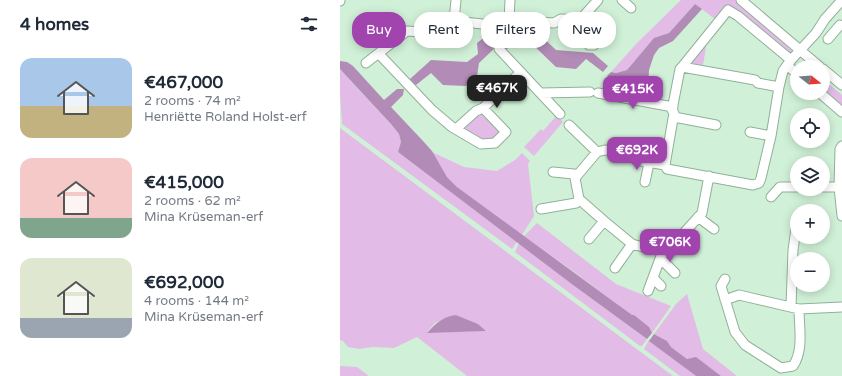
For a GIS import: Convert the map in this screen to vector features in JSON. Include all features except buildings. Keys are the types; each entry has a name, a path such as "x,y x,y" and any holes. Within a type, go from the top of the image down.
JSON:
{"street":[{"path":"455,12 456,0"},
{"path":"509,12 510,0"},
{"path":"587,12 598,0"},
{"path":"622,0 631,8"},
{"path":"737,0 747,2 812,60"},
{"path":"709,176 702,213 682,235 643,247 632,244 579,199 575,178 597,152 606,150 631,154 636,160 665,165 667,169 709,176 753,184 759,183 762,178 771,136 783,71 842,0"},
{"path":"665,165 680,69 728,10 738,16 789,63"},
{"path":"828,39 841,25 829,15"},
{"path":"366,63 407,30 414,31"},
{"path":"500,48 560,114"},
{"path":"378,54 432,110 456,129 482,144 495,143 506,132 483,108"},
{"path":"682,67 754,80 758,83 779,87"},
{"path":"456,129 476,111 483,108 521,72"},
{"path":"830,76 842,86"},
{"path":"541,93 594,93 673,112 716,125"},
{"path":"828,100 842,112"},
{"path":"569,126 597,152"},
{"path":"750,132 771,136"},
{"path":"842,146 840,149 842,216"},
{"path":"645,182 649,163"},
{"path":"554,172 574,174 577,176"},
{"path":"772,197 780,187 790,187"},
{"path":"830,187 840,187"},
{"path":"541,209 576,203 579,199"},
{"path":"698,217 714,229"},
{"path":"589,239 604,221"},
{"path":"648,291 661,256 676,241 676,237"},
{"path":"615,268 632,244"},
{"path":"725,279 721,286 725,300 735,332 745,345 781,368 793,366 798,358 800,344 795,308 794,244"},
{"path":"661,258 674,272"},
{"path":"653,278 661,286"},
{"path":"725,300 739,295 795,308 842,307"}],"shaded area":[{"path":"681,0 735,0 762,20 793,52 791,54 735,8 730,7 715,19 695,4 669,33 654,39 627,70 616,73 611,72 636,44"},
{"path":"695,4 702,9 673,41 659,48 654,55 649,70 648,88 645,91 642,93 623,90 607,76 611,72 616,73 627,70 654,38 669,33"},
{"path":"481,40 481,48 495,48 479,63 477,76 466,86 443,85 431,73 416,85 411,83 410,79 431,60 467,62 478,54 477,43"},
{"path":"707,41 703,65 689,63"},
{"path":"550,44 556,50 593,53 608,66 603,72 586,59 576,69 556,67 536,48 550,48"},
{"path":"340,61 347,62 353,66 384,100 397,89 404,89 403,95 391,107 432,151 447,177 457,187 649,327 652,333 647,339 573,285 398,152 401,142 399,134 340,69"},
{"path":"340,69 399,134 401,142 398,152 517,242 512,249 342,124"},
{"path":"830,85 842,95 842,106 830,96"},
{"path":"478,114 483,115 500,132 492,140 484,141 462,130"},
{"path":"557,115 563,122 534,156 524,147 541,129 543,131"},
{"path":"340,128 673,376 467,376 417,337 394,348 373,347 359,349 348,347 342,340 340,341","holes":["456,315 478,324 486,331 427,332 435,323"]},
{"path":"432,152 464,167 497,171 515,160 522,153 530,161 528,164 534,216 522,235 457,187 447,177"},
{"path":"537,223 616,284 671,306 652,333 606,295 524,236"},
{"path":"519,243 647,339 642,346 515,252"},
{"path":"687,294 703,349 737,376 721,376 696,358 687,359 671,347 667,341 654,334 676,304"},
{"path":"456,315 478,324 486,331 427,333 440,321"},
{"path":"654,334 667,341 671,347 687,359 696,357 721,376 696,376 649,341"},
{"path":"649,340 696,376 680,376 644,349"},
{"path":"340,366 357,367 369,376 340,376"}]}
